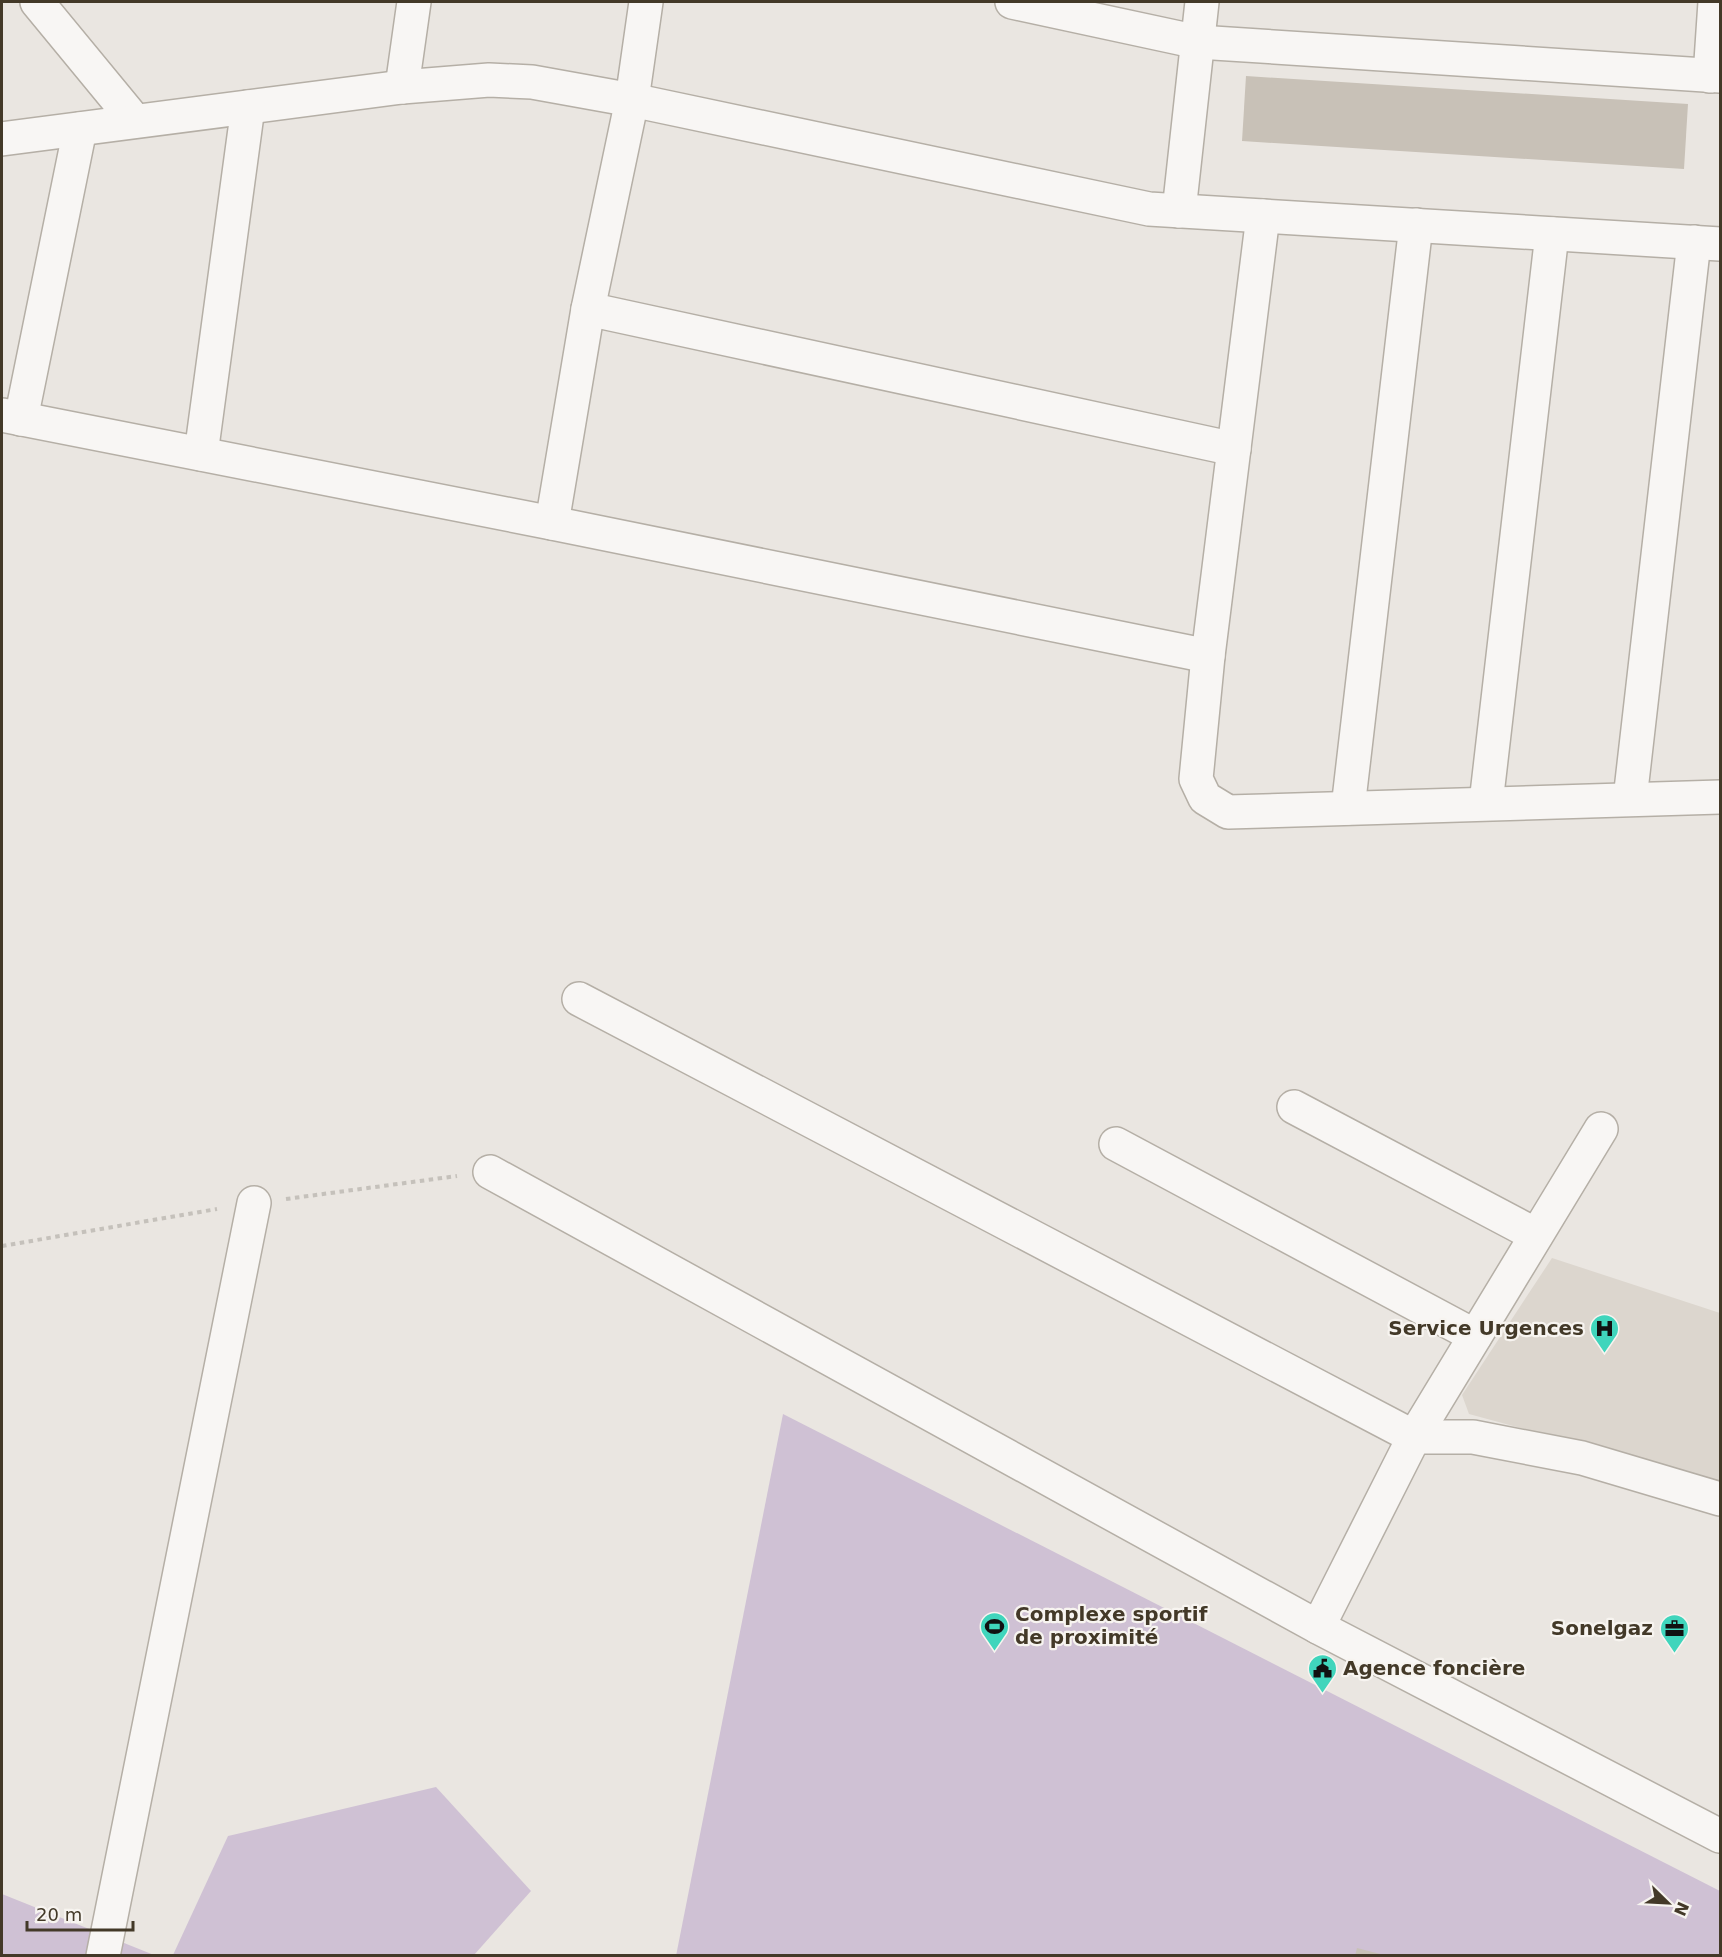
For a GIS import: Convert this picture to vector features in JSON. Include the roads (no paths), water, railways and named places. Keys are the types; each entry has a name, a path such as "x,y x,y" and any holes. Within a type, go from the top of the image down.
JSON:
{"street":[{"path":"37,2 135,121"},
{"path":"402,87 414,2"},
{"path":"552,523 588,309 632,100 646,2"},
{"path":"1012,2 1198,42 1715,76 1715,2"},
{"path":"1179,211 1202,2"},
{"path":"2,139 402,87 489,80 532,82 632,100 1149,209 1707,243 1630,799"},
{"path":"201,454 248,106"},
{"path":"80,129 11,417 552,523 1208,656"},
{"path":"1263,216 1208,656 1196,779 1206,798 1228,812 1720,796"},
{"path":"1348,808 1416,225"},
{"path":"1486,803 1552,234"},
{"path":"588,309 1234,449"},
{"path":"579,999 1414,1437 1473,1437 1582,1458 1720,1499"},
{"path":"1294,1107 1536,1235"},
{"path":"1318,1627 1414,1437 1601,1129"},
{"path":"1116,1144 1475,1336"},
{"path":"490,1172 1318,1627 1720,1836"},
{"path":"103,1956 255,1203"}],"place":[{"name":"Service Urgences","path":"1605,1354"},
{"name":"Complexe sportif de proximité","path":"994,1652"},
{"name":"Sonelgaz","path":"1674,1654"},
{"name":"Agence foncière","path":"1322,1694"}]}
